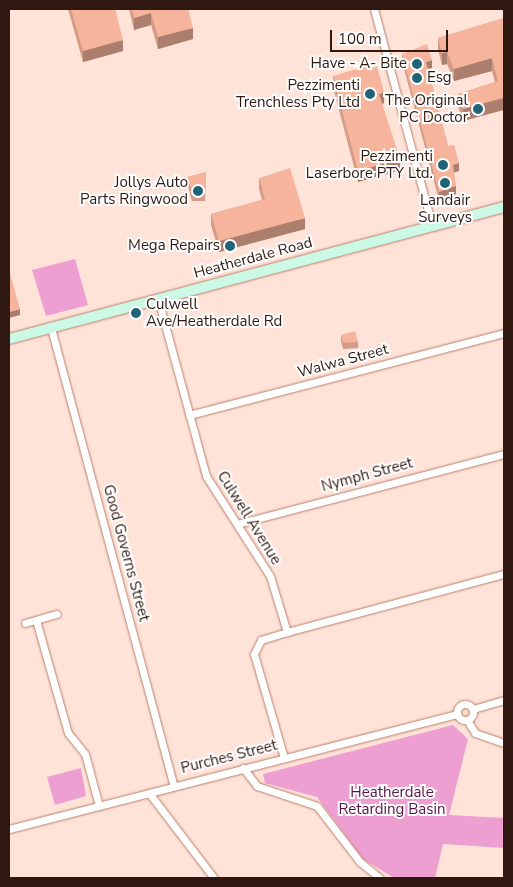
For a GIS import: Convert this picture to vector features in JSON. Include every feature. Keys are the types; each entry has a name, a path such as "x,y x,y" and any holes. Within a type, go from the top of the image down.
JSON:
{"main road":[{"name":"Heatherdale Road","path":"9,339 504,207"}],"street":[{"path":"374,9 432,226"},
{"name":"Culwell Avenue","path":"158,299 206,476 270,576 287,632"},
{"name":"Good Governs Street","path":"51,328 174,786"},
{"name":"Walwa Street","path":"189,415 504,333"},
{"name":"Nymph Street","path":"237,524 504,454"},
{"path":"284,758 254,654 261,640 504,574"},
{"path":"25,623 57,614"},
{"path":"36,620 68,734 84,754 99,806"},
{"name":"Purches Street","path":"9,829 457,714 464,704 473,709 504,700"},
{"path":"467,720 473,709"},
{"path":"457,714 467,720 475,733 504,743"},
{"path":"244,768 257,786 317,806 360,862 380,878"},
{"path":"149,793 214,878"}],"green space":[{"path":"75,259 88,305 46,316 32,270"},
{"name":"Heatherdale Retarding Basin","path":"453,725 468,739 449,815 504,818 504,848 443,844 435,878 394,878 363,859 317,797 265,783 263,774"},
{"path":"81,768 86,796 55,805 47,777"}],"building":[{"path":"71,9 115,9 123,40 83,51"},
{"path":"132,9 188,9 193,28 158,37 151,13 134,18"},
{"path":"504,18 504,104 503,98 463,109 458,94 498,81 492,58 454,69 447,52 442,53 438,38"},
{"path":"427,44 432,60 426,62 448,146 454,145 459,163 453,165 456,186 439,192 402,54"},
{"path":"376,63 384,92 379,94 400,159 358,171 333,76"},
{"path":"290,168 305,218 219,241 211,214 265,199 259,178"},
{"path":"206,172 205,193 192,192 188,177"},
{"path":"9,270 20,309 9,312"},
{"path":"355,331 358,342 343,343 341,335"}],"place":[{"name":"Have - A- Bite","path":"417,64"},
{"name":"Esg","path":"417,78"},
{"name":"Pezzimenti Trenchless Pty Ltd","path":"370,94"},
{"name":"The Original PC Doctor","path":"478,109"},
{"name":"Pezzimenti Laserbore PTY Ltd.","path":"443,165"},
{"name":"Landair Surveys","path":"445,183"},
{"name":"Jollys Auto Parts Ringwood","path":"198,191"},
{"name":"Mega Repairs","path":"230,246"},
{"name":"Culwell Ave/Heatherdale Rd","path":"136,313"}]}
